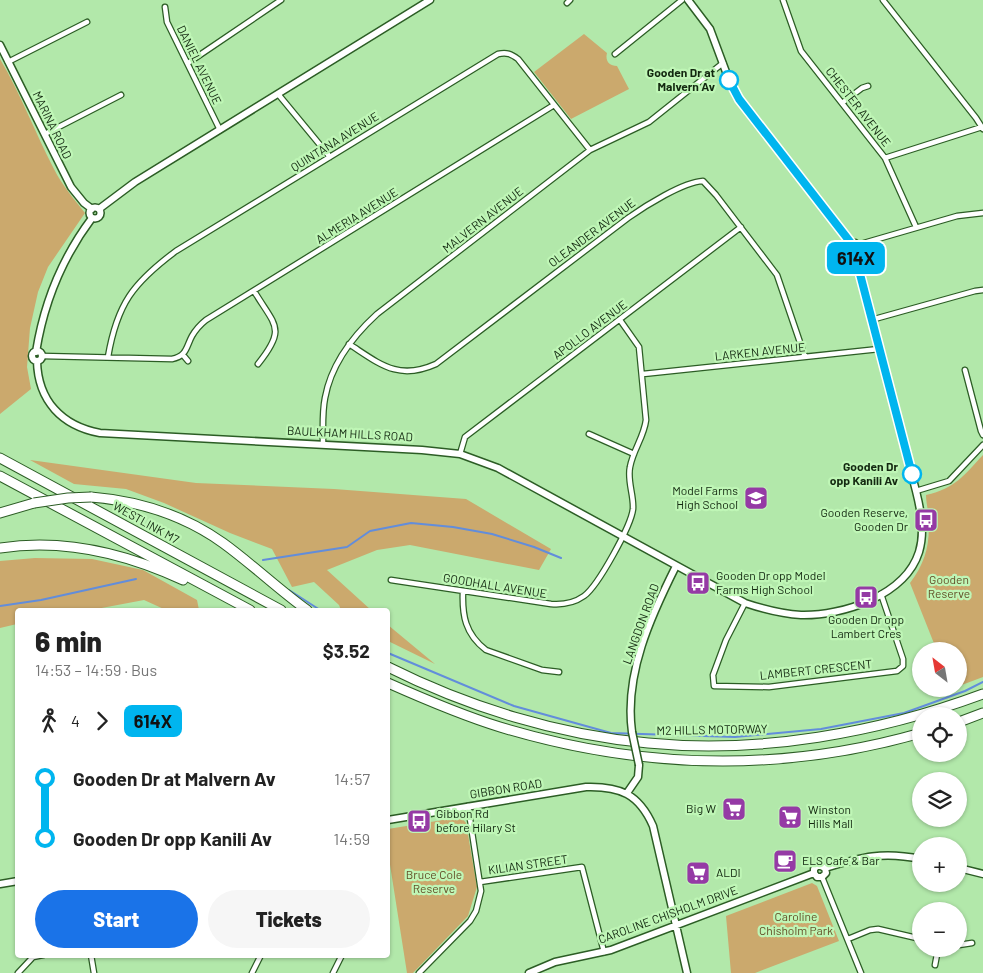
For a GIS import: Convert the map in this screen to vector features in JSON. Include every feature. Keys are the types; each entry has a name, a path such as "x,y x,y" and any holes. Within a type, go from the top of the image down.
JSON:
{"highway":[{"name":"WESTLINK M7","path":"0,458 277,608"},
{"path":"0,476 246,608"},
{"path":"0,513 34,503 68,498 109,499 139,504 192,524 223,543 304,608"},
{"path":"0,548 41,544 74,546 141,563 185,581 203,585"},
{"name":"M2 HILLS MOTORWAY","path":"390,668 445,693 531,721 614,739 668,745 738,745 822,736 899,721 983,694"},
{"path":"390,684 450,710 500,727 593,750 656,759 704,761 766,760 837,753 874,746 912,735"},
{"path":"967,719 983,713"}],"street":[{"path":"188,63 281,0"},
{"path":"96,209 135,182 430,0"},
{"path":"615,54 682,0"},
{"path":"688,0 710,29 731,86 739,99 854,246 957,216 983,213"},
{"name":"CHESTER AVENUE","path":"783,0 801,51 885,158 916,227"},
{"path":"883,0 982,128 885,158"},
{"name":"DANIEL AVENUE","path":"165,7 167,22 220,130"},
{"path":"8,62 87,22"},
{"name":"MARINA ROAD","path":"0,45 71,187 84,203 96,209"},
{"name":"QUINTANA AVENUE","path":"108,357 112,335 122,307 139,282 176,251 491,57 505,52 512,54 518,59 590,150"},
{"name":"MALVERN AVENUE","path":"323,444 325,398 335,368 349,344 363,327 377,314 590,150 649,122 723,63"},
{"path":"842,103 862,88 868,86"},
{"path":"278,94 330,157"},
{"path":"45,134 121,95"},
{"name":"ALMERIA AVENUE","path":"183,355 188,349 193,334 200,325 554,105"},
{"name":"OLEANDER AVENUE","path":"349,344 379,363 401,371 419,370 436,364 648,204 703,181 709,186 777,275 805,357"},
{"name":"BAULKHAM HILLS ROAD","path":"96,209 100,216 92,218 75,242 54,283 43,317 36,352 33,356 39,359 39,381 48,401 68,421 89,431 100,433 323,444 460,454 498,468 745,603 778,612 816,614 848,608 881,594 905,576 912,567 919,552 922,528 916,491 871,320 854,246"},
{"name":"APOLLO AVENUE","path":"460,454 465,437 741,227"},
{"path":"871,320 983,290"},
{"path":"254,291 276,331 273,344 258,364"},
{"name":"GOODHALL AVENUE","path":"391,580 551,604 572,602 590,591 629,522 633,507 629,476 634,454 643,435 646,420 643,374 638,343 620,320"},
{"name":"LARKEN AVENUE","path":"643,374 879,349"},
{"path":"39,359 108,357 172,359 183,355 188,361"},
{"path":"965,370 980,431 983,435"},
{"path":"589,434 634,454"},
{"path":"916,491 948,481 983,445"},
{"name":"LANGDON ROAD","path":"627,794 638,777 639,765 632,732 630,706 634,677 649,627 676,566"},
{"path":"463,591 464,618 468,629 478,644 486,650 542,670 559,672"},
{"name":"LAMBERT CRESCENT","path":"745,603 726,640 713,675 714,686 769,687 897,671 902,666 903,660 881,594"},
{"name":"GIBBON ROAD","path":"390,820 586,787 612,788 627,794"},
{"path":"627,794 644,809 653,826 687,973"},
{"path":"419,973 470,921 479,903 480,882 468,806"},
{"path":"822,877 817,877 814,873 814,869 817,866 824,868 878,855 912,858"},
{"name":"KILIAN STREET","path":"480,882 582,867 604,952"},
{"path":"822,877 826,873 824,868"},
{"path":"967,870 983,874"},
{"name":"CAROLINE CHISHOLM DRIVE","path":"529,973 555,962 604,952 814,873"},
{"path":"822,877 861,973"},
{"path":"0,884 15,882"},
{"path":"848,939 870,930 878,929 912,937"},
{"path":"967,944 972,943"},
{"path":"935,966 937,957"},
{"path":"18,973 32,958"},
{"path":"92,958 94,973"},
{"path":"252,973 260,958"},
{"path":"333,973 340,958"}],"green space":[{"path":"584,34 607,53 608,62 617,66 629,89 571,119 534,72"},
{"path":"0,59 15,86 57,175 85,213 48,267 38,292 30,328 27,367 31,389 0,414"},
{"name":"Gooden Reserve","path":"983,455 983,677 968,683 968,642 933,642 910,583 924,559 928,542 929,525 926,495 945,489 964,475"},
{"path":"30,460 196,483 334,489 466,499 551,549 539,570 410,545 377,550 327,570 369,608 340,608 314,582 292,587 272,549 126,489 74,484"},
{"path":"35,558 92,559 143,570 197,600 199,608 162,608 144,600 102,608 15,608 15,624 0,628 0,561"},
{"path":"390,627 435,664 390,642"},
{"name":"Bruce Cole Reserve","path":"461,817 466,823 477,887 468,916 413,973 407,973 390,865 390,829"},
{"name":"Caroline Chisholm Park","path":"812,883 817,886 839,941 755,973 731,973 726,916"}],"waterway":[{"path":"263,560 347,547 370,531 411,523 453,527 492,534 534,547 561,558"},
{"path":"0,606 41,600 136,579"},
{"path":"289,590 317,608"},
{"path":"390,654 514,706 611,733 735,737 821,729 904,713 965,691 983,682"}],"bus line":[{"name":"614X","path":"729,80 739,99 851,243 849,247 854,251 912,474"}],"place":[{"name":"Gooden Dr at Malvern Av","path":"729,80"},
{"name":"Gooden Dr opp Kanili Av","path":"912,474"},
{"name":"Model Farms High School","path":"756,498"},
{"name":"Gooden Reserve, Gooden Dr","path":"926,520"},
{"name":"Gooden Dr opp Model Farms High School","path":"698,583"},
{"name":"Gooden Dr opp Lambert Cres","path":"866,597"},
{"name":"Big W","path":"734,809"},
{"name":"Winston Hills Mall","path":"790,817"},
{"name":"Gibbon Rd before Hilary St","path":"419,821"},
{"name":"ELS Cafe & Bar","path":"785,861"},
{"name":"ALDI","path":"698,873"}]}
